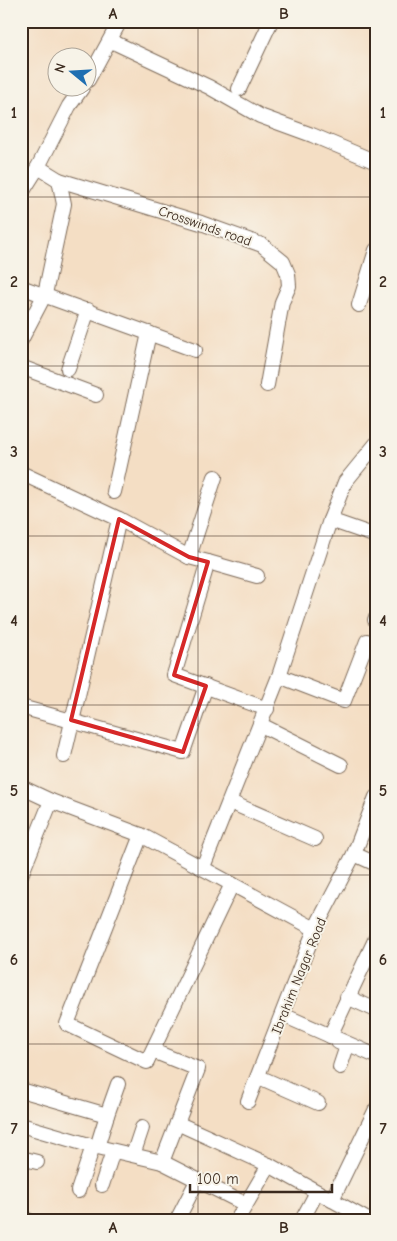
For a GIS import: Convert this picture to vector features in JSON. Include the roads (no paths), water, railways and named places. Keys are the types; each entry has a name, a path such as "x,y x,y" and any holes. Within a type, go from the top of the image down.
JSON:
{"street":[{"path":"98,63 120,21"},
{"path":"239,89 271,21"},
{"path":"111,41 209,87 260,116 312,135 376,162"},
{"path":"21,194 25,178 38,167 75,98"},
{"name":"Crosswinds road","path":"38,167 59,180 227,232 262,245 283,262 288,274 289,286 282,302 267,385"},
{"path":"21,340 45,294 64,204 59,180"},
{"path":"359,305 376,250"},
{"path":"21,286 195,350"},
{"path":"68,369 88,310"},
{"path":"114,492 149,333"},
{"path":"21,366 96,395"},
{"path":"203,867 267,709 330,520 346,482 376,444"},
{"path":"21,473 119,519 189,557 257,576"},
{"path":"189,557 215,477"},
{"path":"64,756 119,519"},
{"path":"330,520 376,536"},
{"path":"208,562 174,675 267,709"},
{"path":"279,676 344,700 367,641"},
{"path":"21,707 183,752 206,686"},
{"path":"261,725 341,765"},
{"path":"21,786 51,801 141,835 203,867 315,930"},
{"name":"Ibrahim Nagar Road","path":"248,1101 315,930 354,854 376,797"},
{"path":"21,875 51,801"},
{"path":"230,802 315,839"},
{"path":"141,835 66,1024 147,1062 232,884"},
{"path":"354,854 376,864"},
{"path":"330,1036 376,938"},
{"path":"347,997 376,1010"},
{"path":"282,1018 376,1056"},
{"path":"282,1018 347,1046 340,1067"},
{"path":"153,1051 198,1069 162,1162"},
{"path":"259,1077 318,1103"},
{"path":"78,1191 118,1084"},
{"path":"21,1090 107,1116"},
{"path":"332,1200 375,1114"},
{"path":"177,1123 269,1166 368,1220"},
{"path":"21,1125 113,1151 162,1162 245,1204"},
{"path":"133,1155 142,1128"},
{"path":"102,1185 113,1151"},
{"path":"21,1158 37,1162"},
{"path":"237,1220 269,1166"},
{"path":"177,1220 197,1181"},
{"path":"302,1220 317,1192"},
{"path":"21,1217 29,1220"}]}
